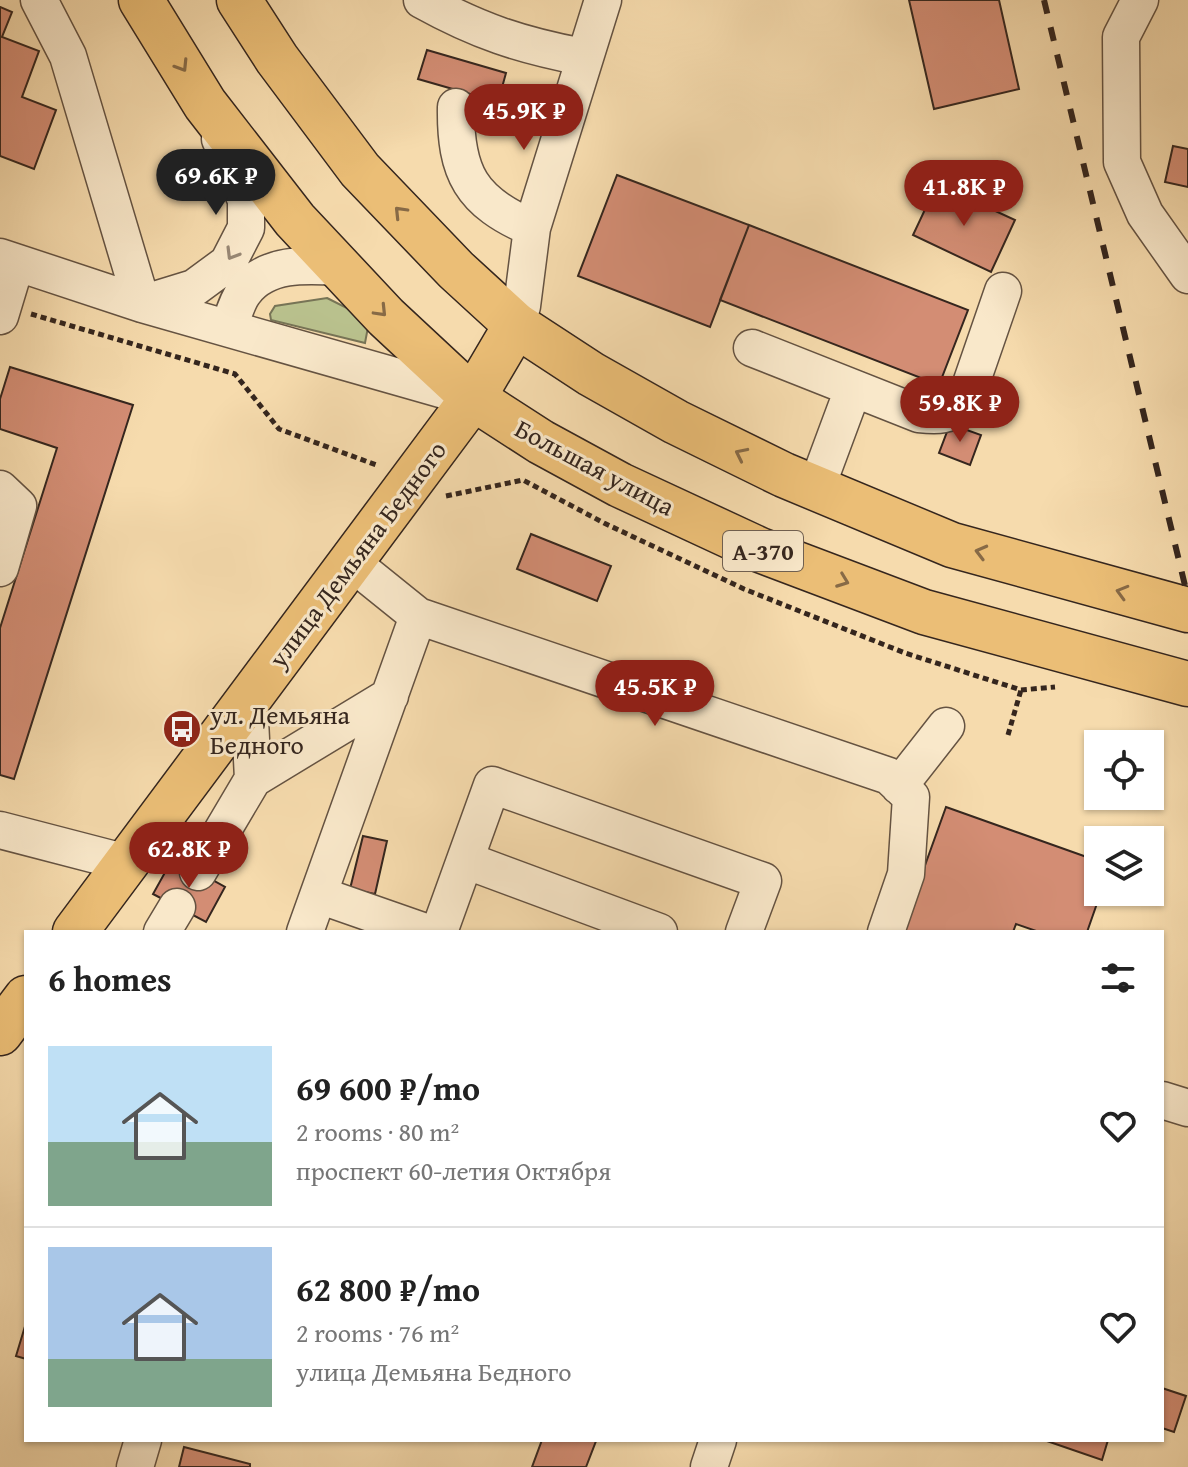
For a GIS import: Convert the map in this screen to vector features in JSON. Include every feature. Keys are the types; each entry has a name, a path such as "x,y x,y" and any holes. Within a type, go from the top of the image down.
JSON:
{"main road":[{"name":"А-370","path":"141,0 205,104 295,220 386,317 473,398"},
{"path":"239,0 277,59 360,170 456,270 516,325 591,374 676,422 784,475 817,486 952,545 1188,610"},
{"name":"улица Демьяна Бедного","path":"77,930 473,398 516,325"},
{"name":"Большая улица","path":"473,398 541,442 620,485 760,550 1070,670 1188,684"}],"street":[{"path":"39,0 68,56 142,304 194,288 206,280 228,263 246,228 246,200 205,104"},
{"path":"422,0 471,26 512,41 583,57"},
{"path":"516,325 522,306 532,228 603,0"},
{"path":"1140,0 1121,37 1122,162 1145,214 1188,275"},
{"path":"456,107 457,144 466,176 479,196 503,216 532,228"},
{"path":"2,311 8,260"},
{"name":"Большая улица","path":"8,260 142,304 473,398"},
{"path":"229,328 242,294 254,281 270,271 309,265 339,267"},
{"path":"752,348 919,414 939,416 954,412 964,404 1003,291"},
{"path":"817,486 853,389"},
{"path":"0,489 18,506 0,568"},
{"path":"351,562 418,616 889,776 911,797 906,874 887,930"},
{"path":"306,930 418,616"},
{"path":"198,872 253,779 390,696"},
{"path":"249,700 253,779"},
{"path":"899,786 946,726"},
{"path":"440,930 492,785 763,881 745,930"},
{"path":"0,830 127,863"},
{"path":"465,860 654,930"},
{"path":"319,895 419,930"},
{"path":"1164,1101 1188,1108"},
{"path":"135,1467 142,1442"},
{"path":"709,1467 717,1442"}],"path":[{"path":"2,311 235,374 279,429 414,478 446,496 523,480 604,523 744,589 905,653 1021,690 1070,670"},
{"path":"1008,735 1021,690"}],"green space":[{"path":"327,298 347,308 368,327 365,343 271,320 270,314 275,306"}],"building":[{"path":"909,0 999,0 1019,89 934,109"},
{"path":"0,7 12,12 2,37 39,51 22,97 56,110 34,169 0,156"},
{"path":"427,50 506,73 498,102 418,79"},
{"path":"1173,146 1188,149 1188,187 1165,182"},
{"path":"617,175 749,225 710,327 578,276"},
{"path":"937,184 1015,220 991,272 913,235"},
{"path":"749,225 968,310 939,385 720,300"},
{"path":"10,367 133,405 14,779 0,775 0,628 57,448 0,429 0,399"},
{"path":"950,424 981,435 970,465 939,453"},
{"path":"531,534 611,566 597,601 517,569"},
{"path":"946,807 1084,856 1084,906 1096,906 1088,930 1033,930 1016,924 1014,930 902,930"},
{"path":"363,836 387,841 375,894 350,889"},
{"path":"173,858 225,887 206,922 153,894"},
{"path":"24,1330 24,1358 16,1356"},
{"path":"1164,1389 1186,1396 1174,1432 1164,1429"},
{"path":"541,1442 596,1442 586,1467 532,1467"},
{"path":"1050,1442 1107,1442 1102,1460"},
{"path":"184,1447 250,1464 250,1467 179,1467"}],"railway":[{"path":"1044,0 1188,598"}],"place":[{"name":"ул. Демьяна Бедного","path":"182,729"}]}
